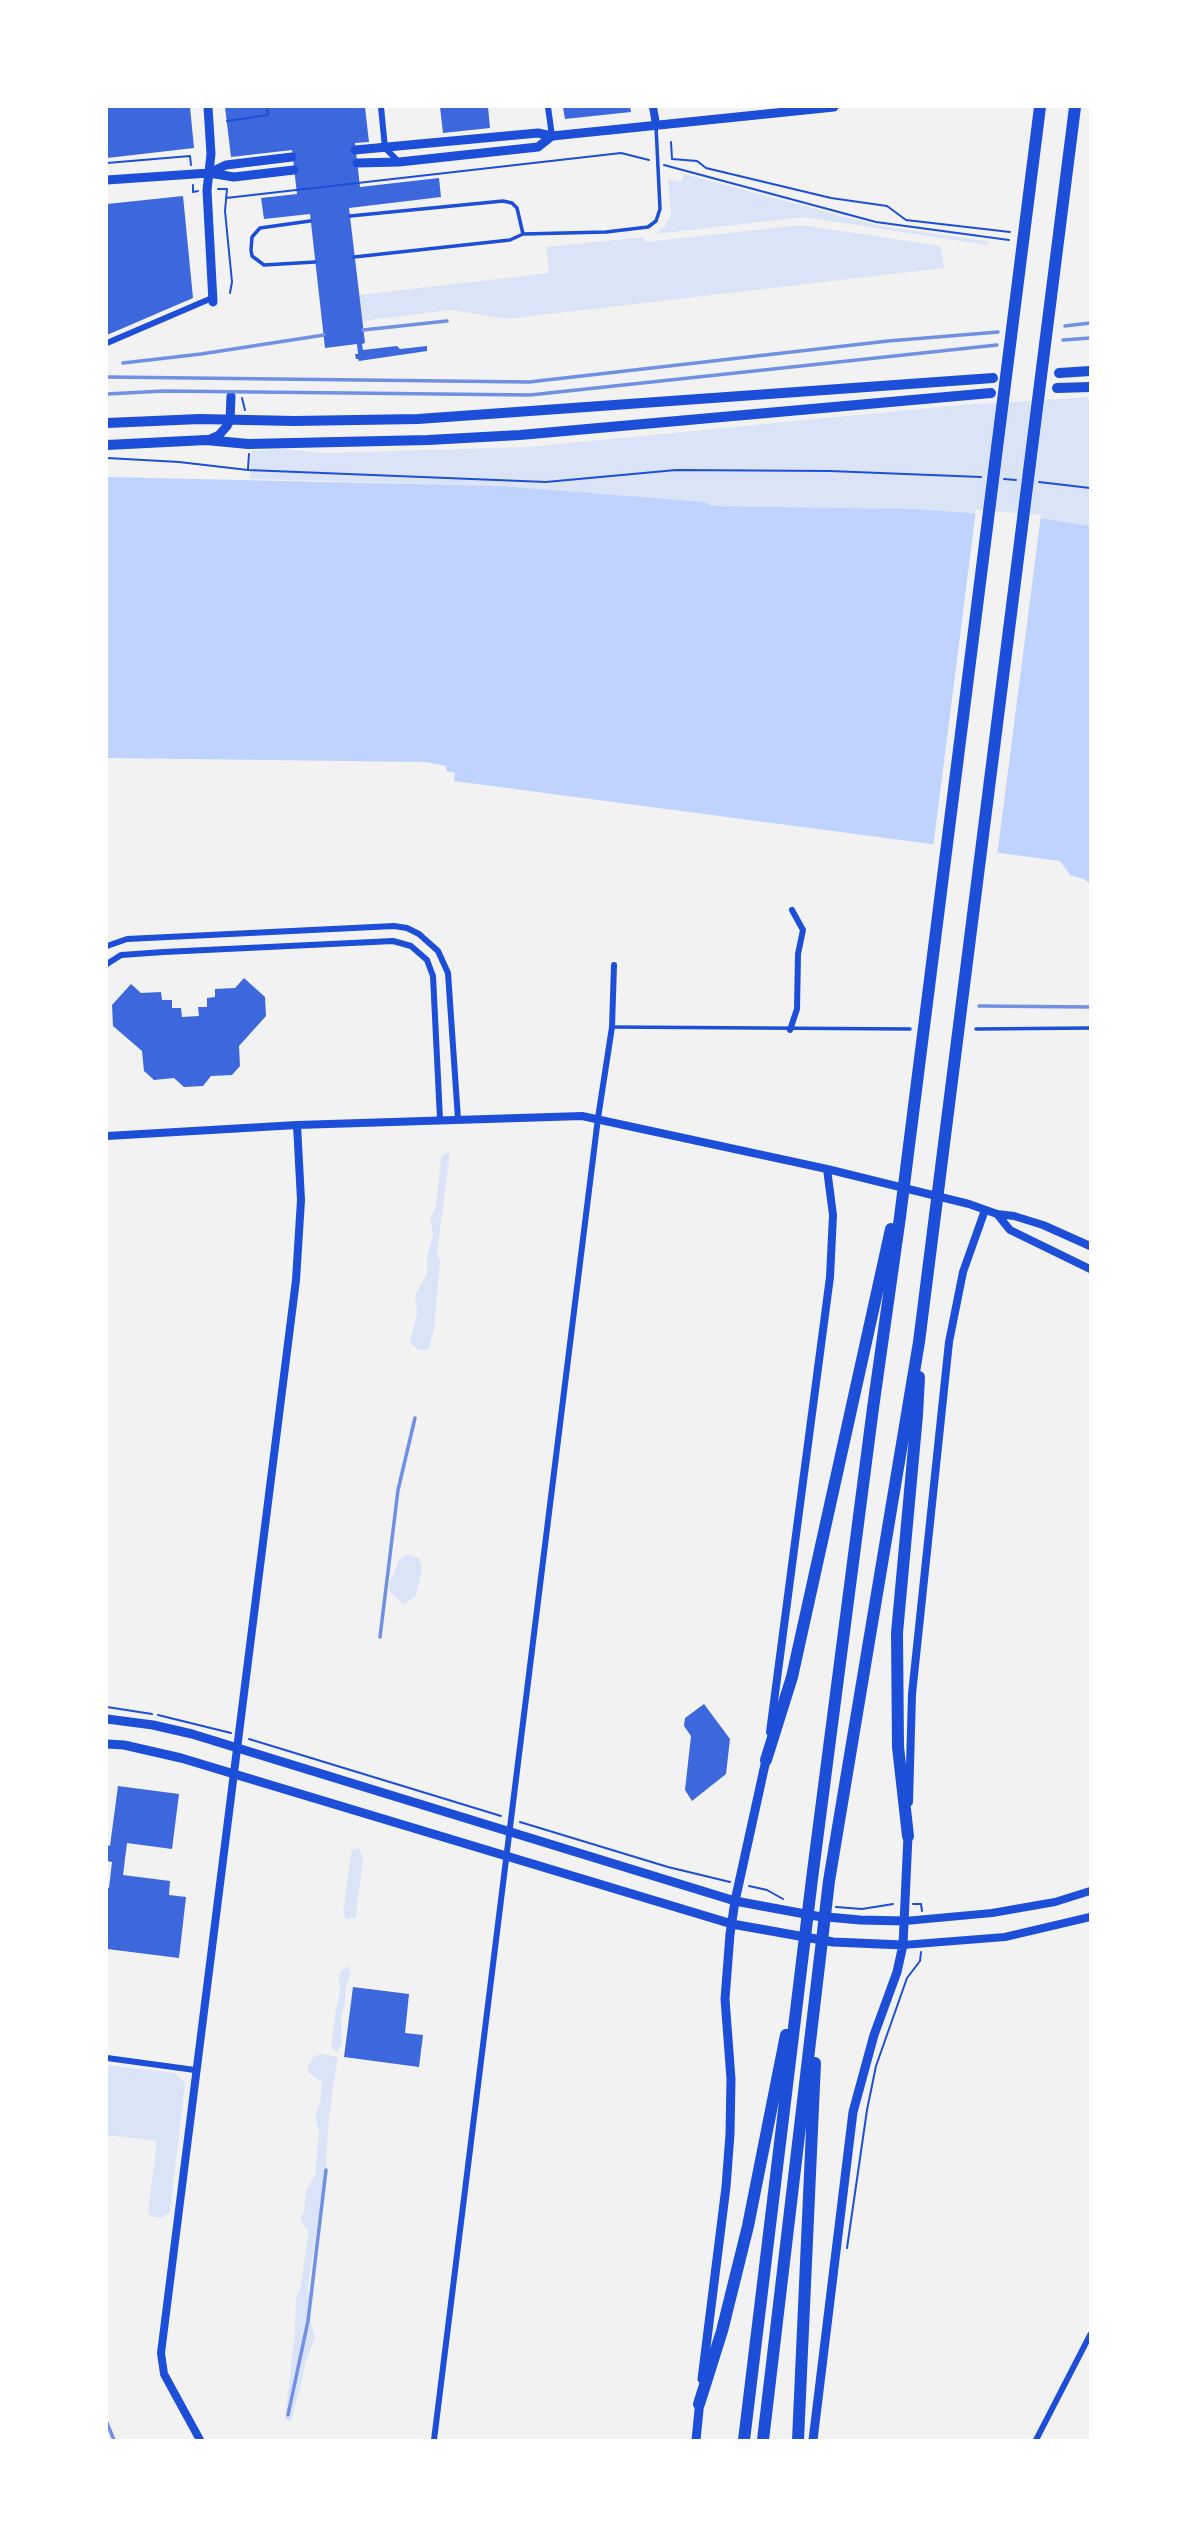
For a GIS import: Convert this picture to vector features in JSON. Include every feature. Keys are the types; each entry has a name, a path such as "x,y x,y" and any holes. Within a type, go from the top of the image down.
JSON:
{"highway":[{"path":"766,1760 792,1677 897,1216 907,1161 1040,107"},
{"path":"763,2440 829,1881 919,1342 1075,107"},
{"path":"1059,373 1090,371"},
{"path":"107,423 174,419 294,421 432,418 993,378"},
{"path":"1057,388 1090,387"},
{"path":"107,445 206,440 248,444 428,440 520,435 991,393"},
{"path":"744,2440 799,1981 897,1216"},
{"path":"908,1836 898,1747 897,1633 918,1404 919,1342"},
{"path":"699,2404 722,2330 745,2238 799,1981"},
{"path":"798,2440 817,1983"}],"main road":[{"path":"208,107 211,154 207,190 213,300"},
{"path":"355,150 538,133 552,136 834,107"},
{"path":"357,163 399,162 538,146 552,136"},
{"path":"209,173 226,165 292,157"},
{"path":"107,180 209,173 226,178 294,170"},
{"path":"206,440 219,435 230,420 231,396"},
{"path":"107,1719 192,1734 735,1901 816,1916 905,1921"},
{"path":"107,1744 153,1751 235,1774 732,1924 833,1942 903,1945"},
{"path":"696,2440 730,2134 731,2079 725,1998 732,1924 766,1760"},
{"path":"813,2440 853,2112 903,1945 908,1836"}],"street":[{"path":"381,107 385,148 390,156 399,162"},
{"path":"548,107 552,136"},
{"path":"653,107 656,124"},
{"path":"107,344 213,300"},
{"path":"790,1030 797,1009 798,954 803,930 792,910"},
{"path":"107,946 116,941 140,939 394,926 407,928 419,934 438,951 448,973 458,1118"},
{"path":"107,964 121,955 164,952 393,941 411,946 426,960 433,976 440,1119"},
{"path":"435,2440 598,1118 612,1027 614,965"},
{"path":"107,1136 458,1118 565,1115 598,1118 827,1168 997,1214 1014,1216 1043,1225 1090,1246"},
{"path":"200,2440 161,2365 162,2342 296,1280 301,1200 297,1125"},
{"path":"766,1760 830,1277 833,1215 827,1168"},
{"path":"908,1836 912,1694 949,1342 963,1272 985,1210"},
{"path":"997,1214 1010,1230 1090,1269"},
{"path":"905,1921 992,1913 1055,1902 1090,1891"},
{"path":"903,1945 1005,1937 1090,1917"},
{"path":"107,2058 195,2070"},
{"path":"1036,2440 1090,2335"}],"lane":[{"path":"355,257 510,240 523,234 606,232 641,229 653,224 660,209 656,124"},
{"path":"350,216 503,201 512,203 517,208 523,234"},
{"path":"310,221 260,228 252,237 251,250 256,260 264,265 315,262"},
{"path":"612,1027 910,1029"},
{"path":"976,1029 1090,1028"}],"path":[{"path":"227,121 268,116 267,107"},
{"path":"671,142 672,159 691,160 706,168 821,196 887,206 906,220 1010,232"},
{"path":"226,198 621,153 634,156"},
{"path":"107,163 190,156"},
{"path":"685,171 876,222 1009,240"},
{"path":"227,189 225,211 232,282 230,293"},
{"path":"107,458 179,462 248,470 546,482 676,470 830,471 981,477"},
{"path":"994,478 1021,481"},
{"path":"1034,482 1090,488"},
{"path":"251,1740 494,1814"},
{"path":"528,1825 668,1867 725,1881"},
{"path":"917,1904 922,1907"},
{"path":"846,2250 874,2077 907,1978 922,1954"}],"shaded area":[{"path":"684,174 880,226 988,241 987,245 804,217 656,234 665,226 671,215 668,179 681,182"},
{"path":"801,225 941,246 944,268 507,319 451,310 362,321 359,295 549,273 546,247 644,237 645,242"},
{"path":"1090,397 1090,526 1047,519 919,509 711,506 706,502 502,486 250,479 251,451 286,449 322,453 528,447 960,405"},
{"path":"446,1153 450,1154 437,1253 440,1262 434,1329 429,1348 419,1350 410,1343 417,1313 415,1295 427,1274 427,1258 433,1234 430,1218 436,1207 441,1157"},
{"path":"408,1554 419,1558 422,1568 416,1596 405,1604 390,1592 389,1585 399,1560"},
{"path":"359,1848 363,1858 356,1916 346,1919 343,1913 352,1850"},
{"path":"348,1966 351,1974 346,1986 341,2017 342,2044 337,2052 331,2048 340,1992 339,1977 341,1971"},
{"path":"321,2054 338,2057 329,2115 326,2166 308,2288 315,2337 305,2363 291,2421 285,2417 295,2332 296,2297 300,2290 308,2237 308,2231 300,2218 304,2211 306,2190 315,2176 319,2131 315,2117 320,2103 322,2082 309,2073 307,2068 313,2057"},
{"path":"107,2065 175,2073 185,2083 170,2212 161,2218 151,2216 148,2212 157,2141 107,2135"}],"water":[{"path":"107,477 502,486 706,502 711,506 919,509 1047,519 1090,526 1090,884 1070,875 1060,861 454,781 455,773 446,771 446,766 426,762 107,758"}],"pier":[{"path":"976,510 1041,515 997,856 933,848"}],"building":[{"path":"107,107 190,107 194,148 107,158"},
{"path":"225,107 365,107 369,142 355,143 360,187 439,178 441,197 349,208 365,343 362,344 363,350 427,346 427,351 359,361 355,354 358,354 357,344 325,348 310,214 264,219 261,198 297,194 292,150 231,157"},
{"path":"440,107 488,107 490,128 443,133"},
{"path":"563,107 630,107 631,112 565,119"},
{"path":"183,196 193,298 107,335 107,204"},
{"path":"244,978 265,997 266,1016 239,1046 240,1066 232,1075 211,1076 203,1086 184,1087 174,1078 154,1080 144,1071 142,1051 113,1026 112,1005 131,984 141,993 161,992 162,1000 172,1000 172,1008 181,1008 182,1017 199,1016 198,1007 207,1007 207,998 215,997 215,989 235,988"},
{"path":"704,1704 730,1739 726,1774 692,1801 685,1790 691,1736 684,1726 685,1718"},
{"path":"118,1786 179,1794 172,1849 127,1843 123,1875 170,1881 169,1895 186,1897 179,1958 107,1949 107,1887 109,1888 112,1862 107,1861 107,1845 110,1846"},
{"path":"353,1987 409,1994 405,2033 423,2035 419,2067 344,2057"}],"railway":[{"path":"363,330 447,321"},
{"path":"1065,326 1090,323"},
{"path":"107,377 529,382 888,341 998,332"},
{"path":"123,363 324,335"},
{"path":"1063,340 1090,338"},
{"path":"107,394 164,391 530,395 997,345"},
{"path":"979,1006 1090,1007"},
{"path":"380,1637 398,1490 415,1418"},
{"path":"288,2415 308,2321 326,2170"},
{"path":"107,2423 114,2440"}]}
